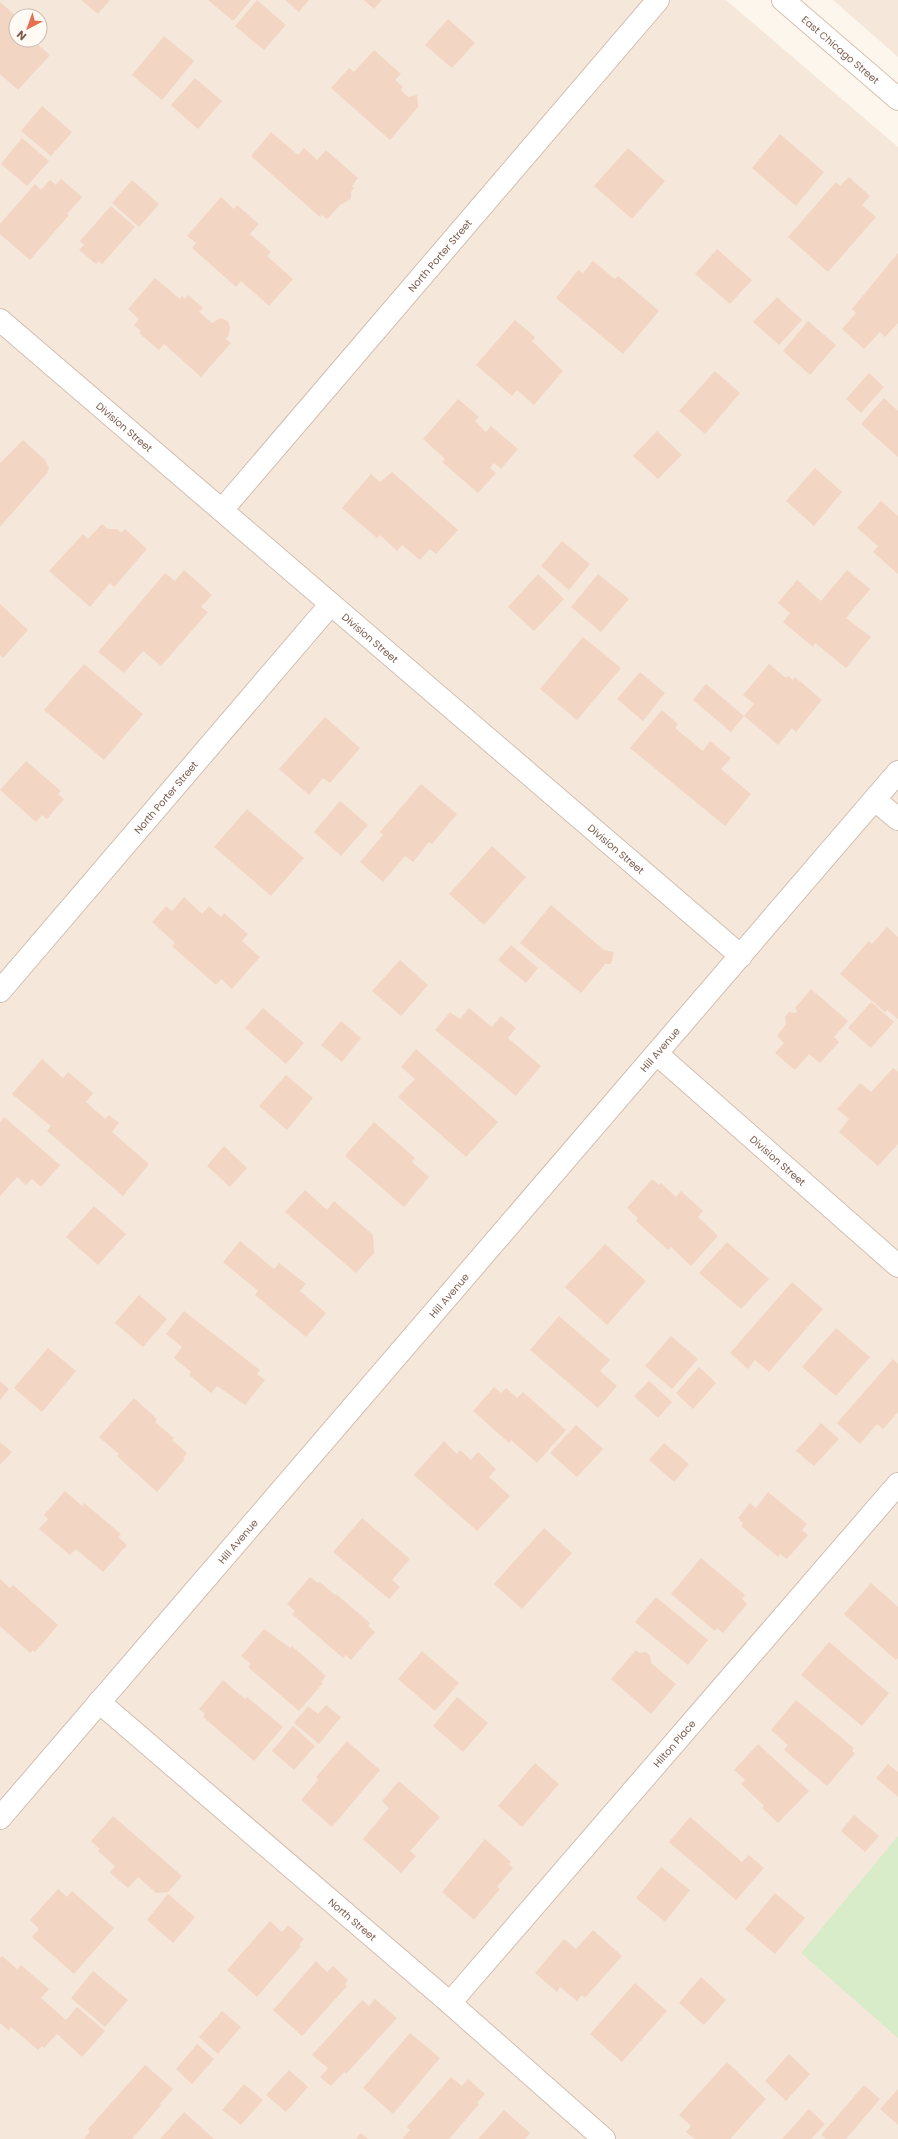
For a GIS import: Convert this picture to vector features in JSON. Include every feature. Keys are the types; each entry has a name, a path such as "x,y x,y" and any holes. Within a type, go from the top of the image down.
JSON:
{"street":[{"name":"North Porter Street","path":"222,510 658,0"},
{"name":"East Chicago Street","path":"783,0 898,99"},
{"name":"Division Street","path":"0,320 741,956"},
{"name":"North Porter Street","path":"0,991 331,604"},
{"name":"Hill Avenue","path":"0,1818 98,1702 898,772"},
{"path":"875,800 898,819"},
{"name":"Division Street","path":"657,1054 898,1266"},
{"name":"Hilton Place","path":"450,2003 898,1484"},
{"name":"North Street","path":"98,1702 450,2003 604,2139"}],"shaded area":[{"path":"0,0 726,0 898,147 898,2139 0,2139"},
{"path":"833,0 898,0 898,57"}],"green space":[{"path":"898,1836 898,2038 801,1953"}],"building":[{"path":"81,0 110,0 98,14"},
{"path":"208,0 251,0 233,21"},
{"path":"257,0 286,25 264,50 235,26"},
{"path":"285,0 309,0 299,12"},
{"path":"364,0 382,0 374,9"},
{"path":"0,2 8,9 8,48 42,48 50,55 18,90 0,74"},
{"path":"448,19 475,43 452,68 425,45"},
{"path":"164,36 194,61 162,100 132,75"},
{"path":"374,50 401,74 395,80 403,87 401,90 408,97 417,95 418,107 390,140 331,88 349,68 354,72"},
{"path":"195,78 222,101 198,129 171,105"},
{"path":"42,106 72,132 51,156 21,131"},
{"path":"271,132 298,155 304,148 317,160 326,150 358,178 352,186 354,188 351,192 351,199 340,205 327,219 322,215 320,217 251,156"},
{"path":"780,134 824,172 796,206 752,168"},
{"path":"22,138 49,161 27,186 1,164"},
{"path":"628,148 665,181 632,219 594,186"},
{"path":"849,177 870,196 862,205 876,217 828,272 788,237 836,182 840,186"},
{"path":"61,179 82,197 67,214 69,215 30,260 0,234 0,224 35,184 41,190 50,180 56,185"},
{"path":"132,180 159,204 139,227 112,203"},
{"path":"221,197 234,209 237,205 259,224 250,234 271,252 267,256 293,279 269,306 241,281 236,287 192,248 196,243 187,236"},
{"path":"111,206 135,227 102,264 99,261 96,264 79,250 84,245 80,241"},
{"path":"717,249 752,280 730,304 695,274"},
{"path":"898,253 898,323 885,337 880,332 864,349 842,329 856,313 852,309"},
{"path":"593,261 615,279 618,276 659,311 623,354 556,298 578,270 583,273"},
{"path":"155,278 180,299 182,296 185,299 188,295 203,308 199,312 212,323 220,318 228,321 230,327 229,335 226,339 231,343 201,377 164,344 159,350 139,333 141,331 134,325 139,319 128,309"},
{"path":"777,297 802,320 779,345 753,322"},
{"path":"515,320 535,337 532,341 563,371 534,405 517,390 512,396 476,365"},
{"path":"808,321 836,345 810,375 783,351"},
{"path":"715,371 740,393 705,434 679,411"},
{"path":"869,373 884,387 861,413 846,399"},
{"path":"884,398 898,411 898,457 861,424"},
{"path":"458,399 479,417 475,421 486,432 491,426 518,449 501,469 494,463 490,468 496,473 478,493 442,462 445,459 423,439"},
{"path":"657,431 682,455 658,479 633,456"},
{"path":"23,440 45,460 49,468 47,473 0,527 0,463"},
{"path":"815,468 842,492 814,526 786,501"},
{"path":"392,472 458,530 436,554 430,549 420,560 402,545 397,551 380,535 377,538 342,508 371,474 380,482"},
{"path":"881,501 898,516 898,574 873,552 878,546 857,528"},
{"path":"102,524 108,529 117,529 121,533 125,529 147,549 114,587 110,583 90,607 49,571 83,534 88,539"},
{"path":"562,541 590,564 569,590 541,566"},
{"path":"184,570 212,595 201,607 208,612 161,666 143,651 124,673 98,652 165,573 175,581"},
{"path":"847,570 870,589 846,618 871,637 846,668 815,643 813,647 783,622 790,613 778,603 797,580 821,601"},
{"path":"538,574 564,599 534,631 508,607"},
{"path":"598,574 629,599 601,632 571,607"},
{"path":"0,604 28,630 3,658 0,655"},
{"path":"583,637 621,668 577,720 540,689"},
{"path":"84,664 143,714 104,760 44,710"},
{"path":"769,664 786,678 788,676 793,680 795,677 822,700 796,732 792,728 778,745 744,716 754,704 743,695"},
{"path":"640,672 665,693 643,721 617,699"},
{"path":"706,684 744,716 731,732 693,700"},
{"path":"662,710 678,724 675,728 703,751 710,741 731,758 721,769 751,794 725,826 630,748"},
{"path":"325,717 360,748 330,783 323,778 309,795 279,769"},
{"path":"26,761 61,791 58,794 64,799 47,819 42,815 36,822 0,790"},
{"path":"421,784 457,814 432,844 429,842 413,862 405,856 383,882 360,862 383,835 380,832"},
{"path":"340,801 368,825 341,856 314,832"},
{"path":"247,809 304,858 271,896 214,847"},
{"path":"492,846 526,877 484,925 449,894"},
{"path":"184,897 202,914 209,906 221,917 224,913 248,934 242,941 260,957 232,989 221,979 216,985 172,946 175,943 152,922 166,906 172,911"},
{"path":"551,905 604,950 614,952 611,964 605,964 581,993 520,943"},
{"path":"887,927 898,937 898,1019 887,1010 885,1012 840,974 869,941 872,944"},
{"path":"511,945 538,968 526,983 498,960"},
{"path":"400,960 428,985 401,1016 372,991"},
{"path":"811,989 848,1021 834,1037 839,1042 820,1063 809,1054 795,1070 775,1053 784,1043 777,1036 786,1024 785,1017 789,1012 796,1013 797,1010 795,1008"},
{"path":"871,1002 894,1022 871,1048 848,1028"},
{"path":"263,1008 304,1043 286,1064 245,1028"},
{"path":"469,1008 492,1027 501,1016 516,1028 508,1038 541,1066 516,1096 435,1030 450,1012 460,1019"},
{"path":"341,1021 361,1038 342,1062 321,1045"},
{"path":"416,1049 498,1122 466,1157 398,1097 415,1079 401,1067"},
{"path":"42,1059 63,1078 68,1072 93,1093 86,1102 105,1119 109,1115 119,1123 112,1132 149,1164 123,1196 47,1131 51,1126 12,1094"},
{"path":"893,1068 898,1072 898,1144 878,1166 839,1132 849,1119 837,1109 860,1083 871,1092"},
{"path":"286,1075 313,1098 287,1130 259,1106"},
{"path":"4,1117 60,1165 41,1187 32,1179 26,1185 17,1177 0,1196 0,1122"},
{"path":"374,1122 415,1158 412,1162 429,1177 404,1207 345,1156"},
{"path":"224,1146 247,1168 230,1187 207,1166"},
{"path":"652,1179 659,1185 661,1183 676,1197 681,1191 703,1211 698,1217 718,1236 691,1266 671,1247 668,1250 636,1221 638,1218 627,1208"},
{"path":"305,1190 327,1210 334,1201 373,1235 374,1253 356,1273 285,1212"},
{"path":"94,1206 126,1234 98,1265 66,1237"},
{"path":"240,1241 274,1269 279,1263 306,1284 300,1291 326,1313 306,1337 255,1295 258,1291 223,1262"},
{"path":"727,1242 769,1279 741,1309 699,1273"},
{"path":"605,1244 646,1281 607,1325 565,1287"},
{"path":"792,1282 823,1309 769,1372 755,1360 748,1369 730,1353"},
{"path":"139,1295 167,1319 143,1347 115,1323"},
{"path":"184,1311 260,1370 257,1374 265,1380 245,1405 217,1386 211,1393 189,1375 191,1372 174,1358 182,1347 166,1334"},
{"path":"559,1316 610,1360 600,1371 617,1386 598,1408 530,1350"},
{"path":"836,1328 870,1357 836,1396 802,1367"},
{"path":"671,1336 698,1359 672,1389 645,1366"},
{"path":"48,1348 76,1371 42,1412 14,1388"},
{"path":"893,1359 898,1364 898,1412 883,1429 877,1424 860,1444 837,1423"},
{"path":"699,1367 716,1383 693,1409 676,1393"},
{"path":"0,1381 9,1389 0,1400"},
{"path":"649,1381 672,1402 658,1418 634,1396"},
{"path":"494,1387 501,1393 506,1388 517,1398 523,1392 566,1430 537,1463 511,1440 509,1443 473,1411"},
{"path":"134,1398 157,1419 155,1422 174,1438 172,1440 187,1453 183,1458 185,1459 157,1492 117,1456 119,1454 99,1437"},
{"path":"821,1423 839,1439 814,1466 796,1451"},
{"path":"576,1425 603,1449 577,1477 550,1453"},
{"path":"444,1441 457,1454 460,1450 471,1460 478,1452 496,1469 489,1477 510,1496 477,1531 414,1475"},
{"path":"0,1442 12,1452 0,1465"},
{"path":"664,1443 689,1464 674,1482 649,1460"},
{"path":"65,1491 82,1506 84,1503 121,1534 118,1537 127,1545 103,1572 76,1549 70,1555 39,1529 48,1519 44,1515"},
{"path":"768,1492 807,1524 802,1530 808,1535 787,1559 780,1554 778,1557 741,1526 743,1523 738,1518 750,1503 756,1508"},
{"path":"362,1518 410,1559 392,1580 400,1587 389,1599 333,1552"},
{"path":"544,1528 572,1553 522,1609 494,1584"},
{"path":"701,1558 745,1595 742,1599 747,1604 723,1633 717,1628 715,1631 671,1594"},
{"path":"310,1577 318,1583 320,1582 335,1595 336,1594 370,1623 368,1626 375,1632 351,1660 346,1655 343,1658 292,1614 295,1611 287,1604"},
{"path":"0,1579 10,1588 13,1585 58,1625 35,1652 33,1650 30,1653 0,1626"},
{"path":"871,1583 898,1607 898,1658 896,1660 844,1614"},
{"path":"656,1597 708,1640 688,1665 635,1622"},
{"path":"264,1629 290,1648 292,1646 326,1676 321,1682 323,1683 299,1711 248,1667 251,1664 241,1656"},
{"path":"829,1642 889,1693 862,1726 801,1675"},
{"path":"636,1650 639,1653 646,1652 650,1656 651,1663 676,1684 651,1714 611,1679"},
{"path":"422,1651 459,1683 435,1711 398,1679"},
{"path":"223,1680 245,1699 247,1697 283,1727 254,1761 203,1717 205,1714 199,1709"},
{"path":"457,1697 488,1723 463,1752 433,1726"},
{"path":"796,1700 854,1748 852,1751 855,1753 827,1786 784,1750 788,1745 771,1730"},
{"path":"326,1705 341,1717 319,1744 294,1723 308,1706 318,1714"},
{"path":"293,1726 315,1746 294,1770 272,1751"},
{"path":"347,1741 380,1770 332,1827 301,1800 318,1780 316,1777"},
{"path":"758,1744 809,1791 778,1823 762,1808 764,1806 741,1784 745,1780 734,1770"},
{"path":"535,1763 559,1784 522,1827 498,1806"},
{"path":"888,1764 898,1772 898,1797 876,1778"},
{"path":"399,1781 440,1817 410,1851 416,1856 401,1873 363,1839 389,1808 382,1801"},
{"path":"854,1815 879,1836 865,1852 841,1831"},
{"path":"113,1816 182,1876 168,1892 156,1893 138,1877 128,1888 110,1873 115,1866 98,1851 100,1849 91,1841"},
{"path":"690,1817 742,1862 749,1855 764,1868 736,1900 669,1842"},
{"path":"485,1839 511,1862 509,1864 513,1868 497,1887 500,1889 474,1920 442,1892"},
{"path":"661,1867 690,1890 665,1922 636,1898"},
{"path":"58,1889 67,1897 72,1891 114,1928 74,1974 32,1937 39,1929 30,1920"},
{"path":"775,1893 805,1918 775,1954 745,1929"},
{"path":"168,1894 195,1917 173,1943 147,1920"},
{"path":"270,1921 282,1932 288,1925 304,1939 299,1945 301,1946 257,1997 227,1970"},
{"path":"593,1930 622,1956 585,1998 582,1995 577,2001 560,1987 557,1992 535,1973 564,1939 576,1949"},
{"path":"2,1956 17,1969 21,1965 49,1989 41,1998 66,2020 77,2007 105,2031 82,2057 57,2034 44,2048 42,2046 38,2050 11,2027 9,2031 0,2023 0,1958"},
{"path":"316,1961 327,1972 333,1966 348,1980 345,1984 347,1986 302,2036 273,2010"},
{"path":"93,1971 128,2000 105,2027 71,1998"},
{"path":"701,1977 726,2000 704,2025 679,2003"},
{"path":"635,1983 667,2011 622,2062 590,2034"},
{"path":"375,1999 397,2018 346,2074 344,2072 331,2086 320,2077 328,2068 312,2055 362,2000 369,2006"},
{"path":"222,2011 241,2027 218,2054 199,2037"},
{"path":"410,2033 440,2058 393,2114 363,2088"},
{"path":"197,2044 214,2059 192,2084 176,2069"},
{"path":"789,2054 810,2074 786,2101 765,2081"},
{"path":"727,2062 766,2099 730,2139 695,2139 686,2132 691,2126 679,2115"},
{"path":"145,2065 173,2089 160,2104 161,2105 132,2139 84,2139 90,2132 88,2129"},
{"path":"289,2070 308,2087 286,2112 266,2095"},
{"path":"451,2077 462,2086 468,2079 485,2094 477,2103 479,2104 449,2139 404,2139 403,2138 410,2130 407,2127"},
{"path":"244,2084 263,2100 241,2125 222,2110"},
{"path":"864,2085 880,2099 846,2139 826,2139 821,2135"},
{"path":"898,2089 898,2125 880,2109"},
{"path":"809,2109 825,2124 811,2139 782,2139"},
{"path":"504,2110 530,2133 525,2139 478,2139"},
{"path":"184,2112 214,2139 160,2139"},
{"path":"361,2133 368,2139 356,2139"}]}
